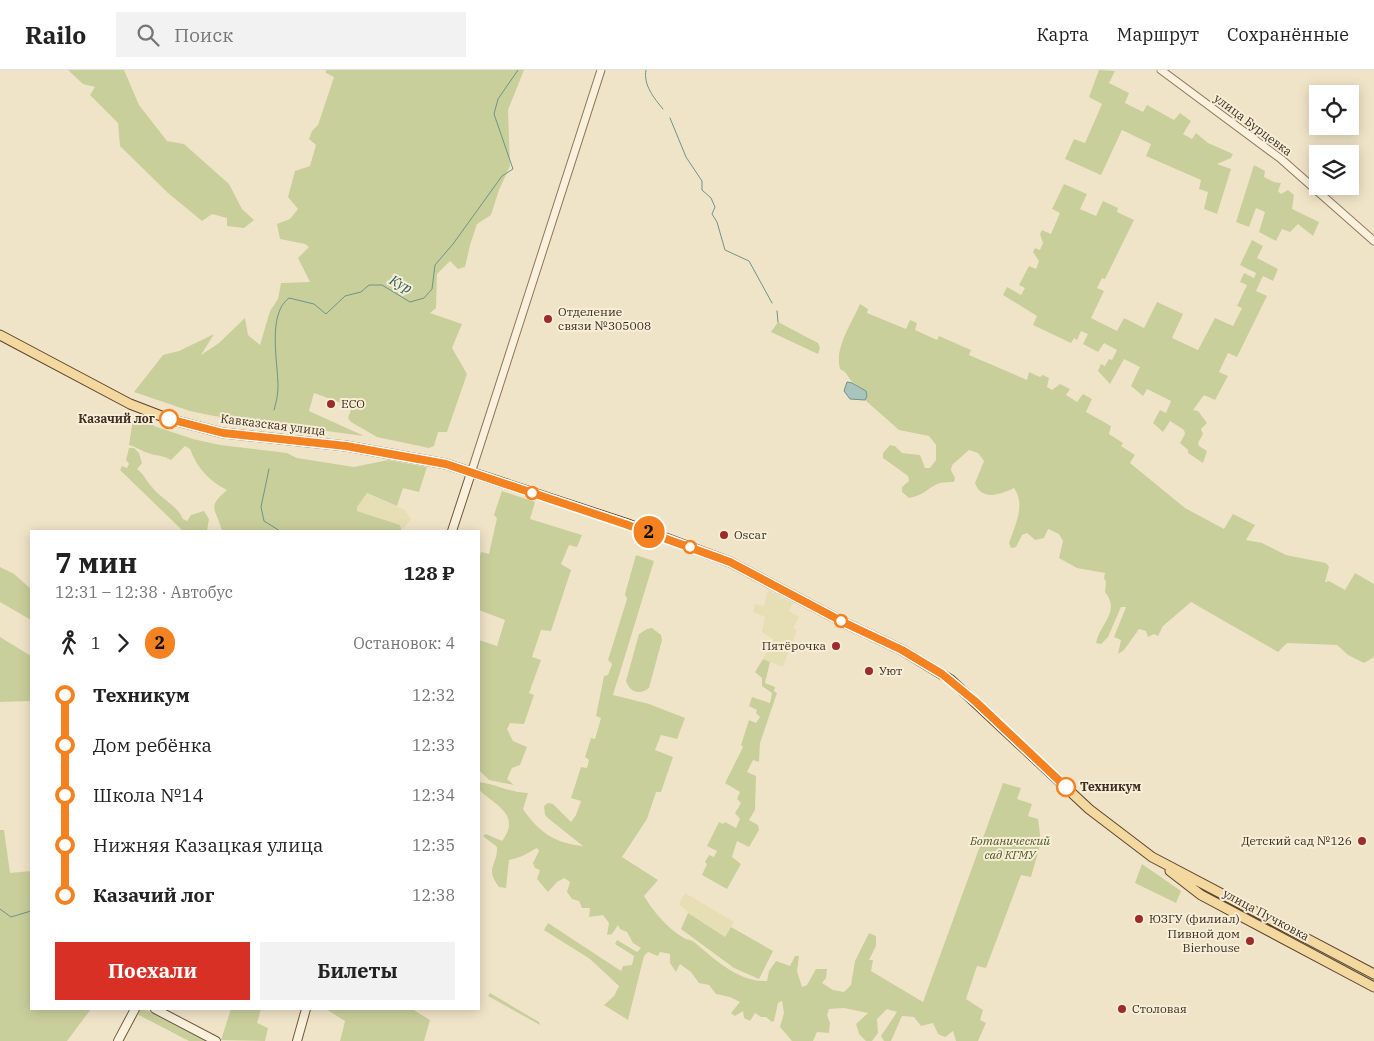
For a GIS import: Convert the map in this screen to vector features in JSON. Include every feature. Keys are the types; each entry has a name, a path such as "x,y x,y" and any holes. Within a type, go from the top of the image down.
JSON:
{"main road":[{"name":"Кавказская улица","path":"0,335 130,404 184,424 223,433 386,452 446,464 471,473"},
{"path":"452,530 471,473"},
{"name":"улица Пучковка","path":"471,473 634,527 730,562 845,623 902,650 959,687 1093,812 1202,895 1374,987"},
{"name":"улица Пучковка","path":"1152,857 1374,974"},
{"path":"1270,932 1275,922"},
{"path":"118,1041 134,1010"},
{"path":"157,1010 216,1041"},
{"path":"297,1041 306,1010"}],"street":[{"path":"471,473 601,70"},
{"name":"улица Бурцевка","path":"1162,70 1281,160 1374,241"}],"shaded area":[{"path":"366,493 405,510 411,519 403,529 400,525 357,511 357,507"},
{"path":"768,590 793,603 789,611 799,617 793,628 797,630 783,667 763,659 773,639 762,632 765,617 753,612 755,604 764,606"},
{"path":"685,893 734,922 725,937 692,916 679,904"}],"green space":[{"path":"68,70 124,70 139,105 167,141 184,144 229,184 242,209 254,220 244,228 227,226 227,218 212,214 202,221 168,193 120,146 118,123 90,95 95,87 83,84"},
{"path":"326,70 524,70 508,110 510,166 499,190 491,215 477,224 465,267 458,269 450,261 437,274 436,308 430,313 462,324 452,348 467,374 447,432 438,432 434,446 429,448 377,437 351,422 348,418 352,407 314,393 309,411 364,436 214,416 190,411 134,392 163,355 179,351 214,334 201,355 219,343 245,318 248,335 260,345 270,311 278,299 281,283 310,282 298,258 309,247 305,244 280,239 277,224 290,219 298,209 288,197 295,171 310,166 316,145 309,139 312,131 318,125 334,77 326,73"},
{"path":"1099,70 1115,71 1109,83 1129,93 1125,103 1143,112 1147,105 1174,120 1180,113 1191,121 1183,134 1192,139 1196,133 1208,143 1233,154 1231,158 1217,164 1231,169 1217,214 1204,209 1208,192 1199,189 1201,180 1146,156 1151,144 1122,130 1101,175 1065,159 1074,139 1085,143 1102,104 1089,97"},
{"path":"1254,165 1265,171 1264,177 1281,183 1278,191 1281,194 1288,190 1294,195 1292,209 1319,222 1313,236 1298,224 1290,232 1282,229 1276,241 1259,232 1265,212 1256,208 1249,227 1236,222"},
{"path":"1064,184 1087,194 1080,209 1096,216 1103,201 1118,208 1117,212 1134,220 1105,279 1102,278 1097,288 1104,291 1091,318 1117,331 1124,318 1144,328 1157,302 1183,314 1172,338 1198,350 1215,318 1233,326 1242,308 1237,306 1247,285 1240,282 1244,273 1254,278 1256,273 1240,265 1252,240 1263,246 1257,258 1278,269 1273,281 1263,276 1256,291 1267,296 1237,357 1228,353 1219,372 1228,376 1215,400 1204,395 1193,410 1198,411 1207,423 1201,429 1203,434 1198,443 1199,446 1207,451 1203,463 1188,453 1188,450 1180,443 1185,434 1184,430 1170,421 1163,432 1153,423 1160,410 1166,413 1171,401 1147,389 1143,396 1131,386 1140,367 1124,359 1110,384 1098,371 1101,364 1105,366 1109,359 1112,360 1117,350 1104,343 1098,352 1083,344 1088,334 1081,331 1077,340 1074,338 1071,343 1033,325 1037,316 1003,295 1007,287 1021,295 1025,288 1019,285 1029,266 1036,269 1039,261 1033,252 1035,248 1040,250 1043,243 1040,234 1042,230 1051,234 1060,213 1052,209"},
{"path":"860,304 868,309 867,313 906,329 910,320 917,323 915,330 937,340 939,336 971,350 969,355 1027,380 1029,372 1040,377 1043,375 1049,378 1047,387 1052,390 1060,384 1070,389 1066,395 1077,402 1083,394 1092,399 1086,412 1111,426 1109,434 1123,443 1121,446 1135,455 1130,463 1185,508 1224,529 1233,514 1255,525 1246,540 1262,543 1286,555 1326,563 1329,567 1325,582 1329,581 1345,590 1355,573 1374,584 1374,657 1364,663 1348,655 1337,645 1287,643 1278,652 1191,602 1163,626 1158,636 1154,634 1148,637 1146,631 1139,629 1124,650 1118,654 1121,640 1114,637 1126,607 1121,607 1108,637 1101,644 1096,643 1108,618 1111,606 1105,592 1105,573 1077,568 1059,558 1063,541 1059,534 1048,529 1044,538 1035,540 1027,533 1022,535 1016,547 1011,548 1009,543 1019,508 1017,495 1014,488 992,495 982,493 978,489 975,483 984,461 978,453 969,450 952,465 951,470 955,478 954,482 937,484 919,495 909,498 902,492 902,487 909,481 908,476 883,458 883,453 890,445 895,446 902,453 920,455 925,468 930,468 936,460 936,445 929,436 899,430 865,400 866,391 852,382 845,372 840,369 839,353"},
{"path":"778,322 818,343 820,348 818,354 771,332"},
{"path":"136,414 152,421 154,426 193,439 220,445 287,453 297,458 354,467 388,460 427,467 419,492 403,488 397,506 367,493 357,507 357,511 400,525 402,530 222,530 214,509 217,501 227,490 204,473 190,449 185,446 171,460 129,445 133,419"},
{"path":"129,448 134,448 139,453 142,463 137,469 150,485 187,521 191,515 204,511 209,519 207,530 182,530 120,470 122,466 127,468 129,464 126,460"},
{"path":"502,491 535,502 530,519 582,535 577,547 569,545 561,564 571,570 551,631 541,630 532,657 541,660 529,693 534,695 524,724 510,723 507,729 513,741 527,747 520,765 512,768 507,779 514,785 489,780 480,771 480,640 497,646 505,620 480,610 480,556 481,552 489,554 497,518 494,515"},
{"name":"Ботанический сад КГМУ","path":"636,555 654,561 613,695 649,704 685,718 677,739 661,735 655,750 673,757 661,792 656,792 647,819 622,857 658,880 644,896 656,914 672,930 694,942 737,974 746,978 767,981 769,971 776,961 790,966 795,956 799,956 797,971 802,987 807,985 816,969 827,969 826,978 822,983 833,990 844,992 851,985 855,961 869,933 876,936 876,946 869,960 873,960 871,971 923,1002 1003,783 1021,788 1017,799 1032,804 1028,816 1038,819 1041,842 1031,877 1021,875 986,968 977,966 966,999 983,1010 980,1020 986,1023 978,1041 956,1041 953,1031 945,1037 938,1034 933,1023 921,1026 914,1017 902,1016 891,1041 884,1041 881,1036 897,1012 887,1009 877,1019 878,1033 872,1041 866,1041 859,1034 856,1024 868,1013 844,1008 829,1009 827,1015 830,1023 829,1033 817,1032 813,1041 792,1041 780,1027 784,1013 782,1001 778,1003 774,1021 772,1022 766,1017 761,1017 755,1013 750,1021 744,1018 743,1011 735,1016 731,1013 740,1002 730,997 716,994 709,985 699,983 691,972 680,964 676,972 670,963 670,954 660,952 658,956 648,952 644,956 628,1020 604,1005 614,996 619,986 590,959 544,930 548,923 621,971 623,966 632,965 634,956 615,944 617,940 637,952 641,948 633,943 627,932 620,929 618,925 612,934 607,935 609,923 603,915 589,917 590,908 582,908 579,901 572,899 567,892 570,882 564,878 557,882 548,892 537,879 540,870 535,868 533,863 539,851 537,848 520,857 509,860 506,888 499,887 492,875 497,847 483,836 486,834 502,841 509,824 508,817 499,806 480,791 480,782 516,792 528,793 523,809 535,824 549,835 565,843 583,846 545,815 544,806 548,803 553,804 571,822 576,815 581,801 571,798 581,767 587,768 589,760 585,757 591,738 595,739 601,718 596,716 604,676 608,675 612,664 608,660 627,599 625,594"},
{"path":"0,567 14,574 30,588 30,619 0,602"},
{"path":"652,628 661,635 662,640 649,688 642,692 636,692 630,688 626,681 639,634"},
{"path":"0,637 30,655 30,701 0,702"},
{"path":"763,659 770,662 765,683 775,687 774,691 777,693 760,743 759,762 753,760 747,772 756,776 755,810 749,820 758,825 759,830 749,847 737,841 732,857 741,864 727,889 702,875 709,855 714,857 717,851 707,846 719,822 723,824 725,822 736,828 740,819 735,813 741,803 737,799 740,792 725,783 743,747 741,745 749,720 756,723 760,717 756,713 757,710 749,706 752,697 770,703 772,693 762,686 762,678 755,672"},
{"path":"0,830 4,830 10,873 30,871 30,1010 90,1010 67,1041 0,1041"},
{"path":"1142,864 1181,891 1176,903 1135,883"},
{"path":"688,913 725,937 731,927 773,951 759,979 734,968 681,929"},
{"path":"1278,927 1374,978 1374,985 1276,931"},
{"path":"490,993 539,1022 540,1025 488,996"},
{"path":"138,1010 144,1010 160,1013 212,1041 189,1041 135,1013"},
{"path":"231,1010 261,1010 257,1023 268,1028 265,1041 221,1040"},
{"path":"328,1010 414,1010 430,1020 424,1041 340,1041 345,1021"}],"water":[{"path":"847,382 866,391 867,396 865,400 850,399 844,391"}],"waterway":[{"name":"Кур","path":"274,410 278,387 276,327 282,305 289,298 314,304 326,314 345,296 361,292 369,285 382,285 410,302 424,298 432,289 435,265 453,244 502,176 513,169 494,114 498,99 518,70"},
{"path":"646,70 648,86 663,109"},
{"path":"670,118 686,157 702,181 702,190 711,198 715,207 712,214 717,222 725,250 749,261 772,303"},
{"path":"777,311 778,322"},
{"name":"Кур","path":"269,469 261,507 264,521 278,530"},
{"name":"Кур","path":"0,909 11,917 30,911"}],"bus line":[{"name":"2","path":"169,419 223,433 346,446 413,456 446,464 625,524 730,562 845,623 902,650 942,674 976,702 1066,787"}],"place":[{"name":"Отделение связи №305008","path":"548,319"},
{"name":"ECO","path":"331,404"},
{"name":"Казачий лог","path":"169,419"},
{"name":"Oscar","path":"724,535"},
{"name":"Пятёрочка","path":"836,646"},
{"name":"Уют","path":"869,671"},
{"name":"Техникум","path":"1066,787"},
{"name":"Детский сад №126","path":"1362,841"},
{"name":"ЮЗГУ (филиал)","path":"1139,919"},
{"name":"Пивной дом Bierhouse","path":"1250,941"},
{"name":"Столовая","path":"1122,1009"}]}
